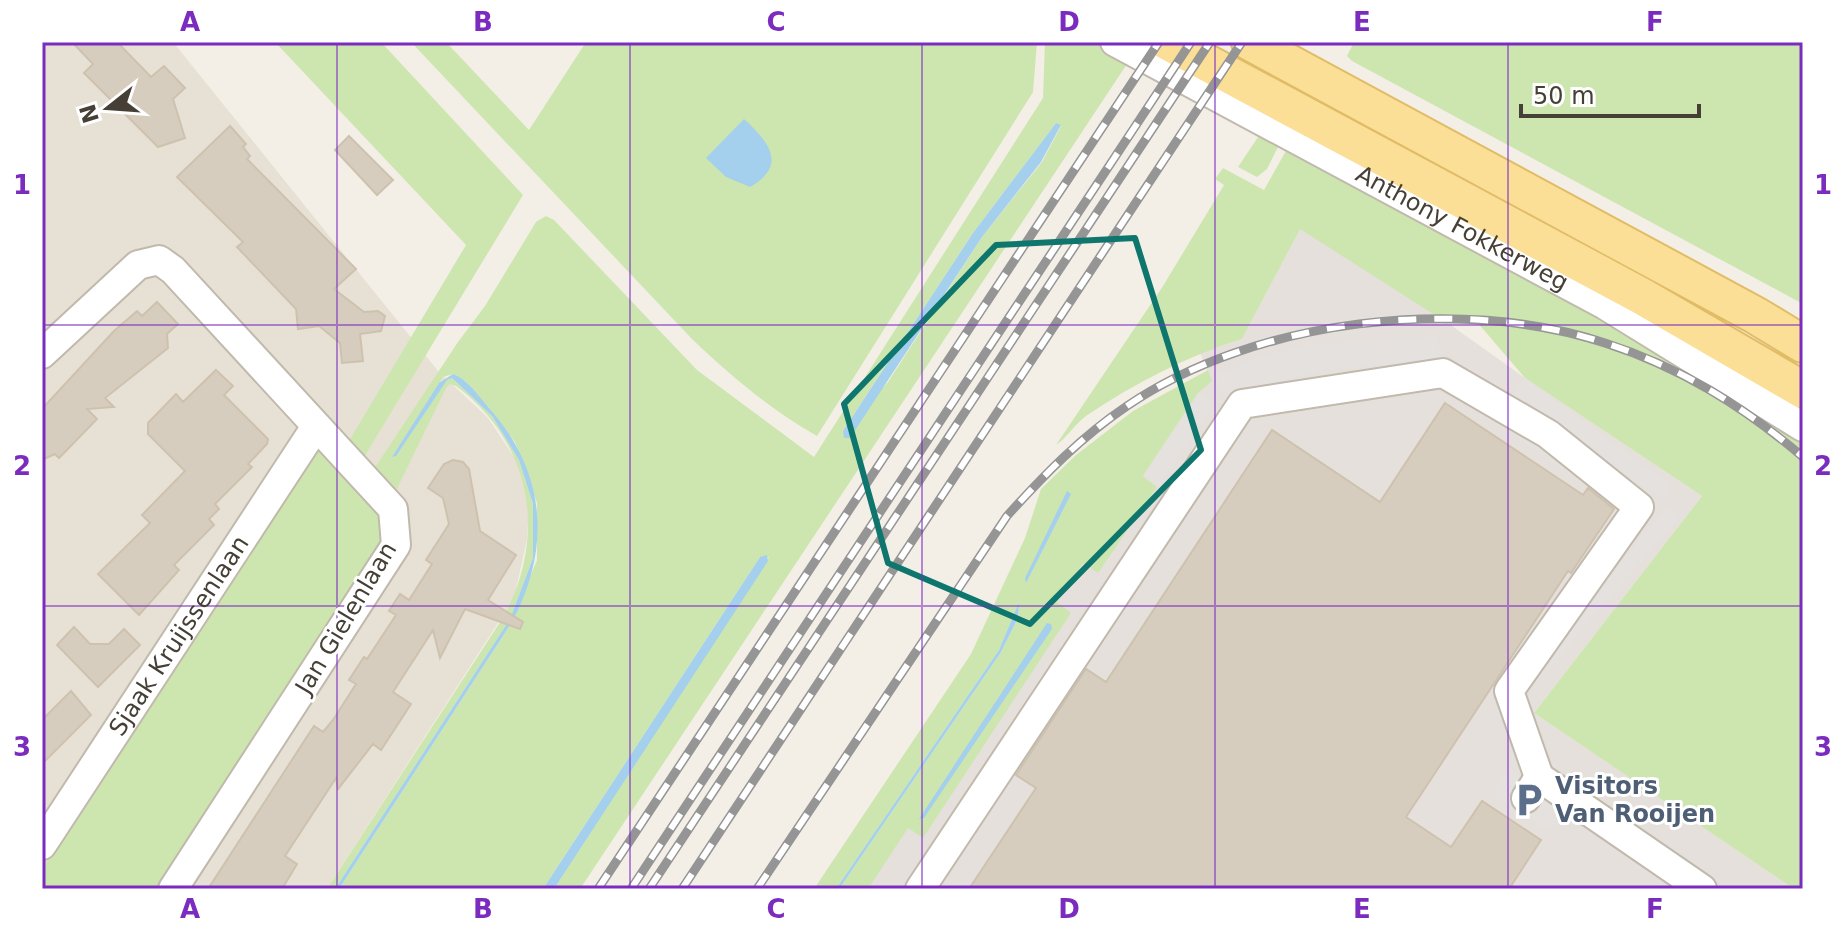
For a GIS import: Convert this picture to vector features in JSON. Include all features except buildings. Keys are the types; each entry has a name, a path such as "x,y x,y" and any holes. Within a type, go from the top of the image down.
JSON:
{"main road":[{"name":"Anthony Fokkerweg","path":"1168,42 1656,304 1803,390"},
{"path":"1250,42 1803,344"}],"street":[{"name":"Anthony Fokkerweg","path":"1115,42 1605,305 1803,427"},
{"name":"Jan Gielenlaan","path":"42,354 138,265 159,260 173,270 315,428 393,509 396,545 173,889"},
{"path":"920,889 1242,404 1443,373 1548,434 1639,507 1509,691 1532,788 1702,889"},
{"name":"Sjaak Kruijssenlaan","path":"42,845 315,428"}],"highlighted area":[{"path":"1135,238 1201,450 1030,624 888,563 844,404 996,245"}],"shaded area":[{"path":"42,42 173,42 438,371 488,418 516,460 523,480 529,504 527,539 514,598 327,889 42,889"},
{"path":"1300,228 1431,311 1702,496 1534,713 1794,889 863,889 1209,374 1200,353 1242,339"},
{"path":"1438,336 1440,361 1322,370 1222,396 1215,375 1264,356 1313,344"},
{"path":"1525,378 1671,485 1663,499 1510,396"},
{"path":"1198,393 1214,404 1157,487 1143,476"},
{"path":"1455,396 1579,468 1571,475"},
{"path":"1667,506 1680,516 1538,681 1522,682"},
{"name":"Visitors Van Rooijen","path":"1509,768 1566,805 1549,832 1492,794"}],"green space":[{"path":"275,42 381,42 523,195 361,462 346,446 466,245"},
{"path":"411,42 446,42 529,130 586,42 1037,42 1033,92 817,436 752,392 692,339"},
{"path":"1045,42 1094,42 1129,61 580,889 554,889 769,557 760,557 543,889 339,889 512,622 537,560 537,503 515,442 466,382 453,374 443,377 392,457 447,380 452,378 492,416 519,460 533,504 533,558 510,619 335,889 327,889 502,619 516,588 525,556 528,525 525,494 517,463 502,435 482,409 456,386 450,384 446,388 394,495 372,472 485,306 536,222 546,216 554,220 697,370 814,457 1043,98","holes":["1056,123 1061,126 1042,162 982,237 888,382 843,431 973,233"]},
{"path":"1354,42 1803,42 1803,304 1352,61 1347,56"},
{"path":"1258,137 1279,145 1267,169 1257,177 1238,167"},
{"path":"1287,149 1663,349 1803,437 1803,889 1794,889 1534,713 1702,496 1525,378 1477,322 1444,321 1300,229 1242,339 1161,372 1123,393 1086,416 1056,445 1163,286 1224,185 1215,179 1223,168 1264,190"},
{"path":"1208,370 1212,381 1198,393 1143,476 1157,487 1098,573 1083,563 1057,602 1071,613 923,838 908,828 868,889 839,889 1001,652 1018,618 1019,602 999,650 836,889 814,889 971,654 1025,538 1041,489 1076,455 1133,411"},
{"path":"311,450 327,452 383,513 382,546 159,889 42,889 42,869"}],"water":[{"path":"744,119 761,136 771,153 769,170 750,187 726,177 706,158"},
{"path":"1056,123 1061,125 1041,162 982,237 850,438 844,438 843,431 973,233"},
{"path":"453,374 476,392 522,457 532,483 537,510 533,566 512,622 339,889 335,889 510,619 533,558 533,504 519,460 492,416 452,378 447,380 396,456 392,457 439,383"},
{"path":"1067,491 1071,494 1026,583 1025,578"},
{"path":"767,555 768,561 554,889 543,889 760,557"},
{"path":"1019,602 1018,618 1001,652 839,889 836,889 999,650"},
{"path":"1047,623 1051,624 1052,629 924,818 919,819"}],"railway":[{"path":"598,889 1159,42"},
{"path":"631,889 1191,42"},
{"path":"649,889 1210,42"},
{"path":"682,889 1242,42"},
{"path":"757,889 1007,516 1094,430 1178,376 1235,353 1296,335 1359,324 1424,319 1487,320 1548,328 1605,343 1659,364 1734,405 1803,457"}],"place":[{"name":"Visitors Van Rooijen","path":"1529,800"}]}
